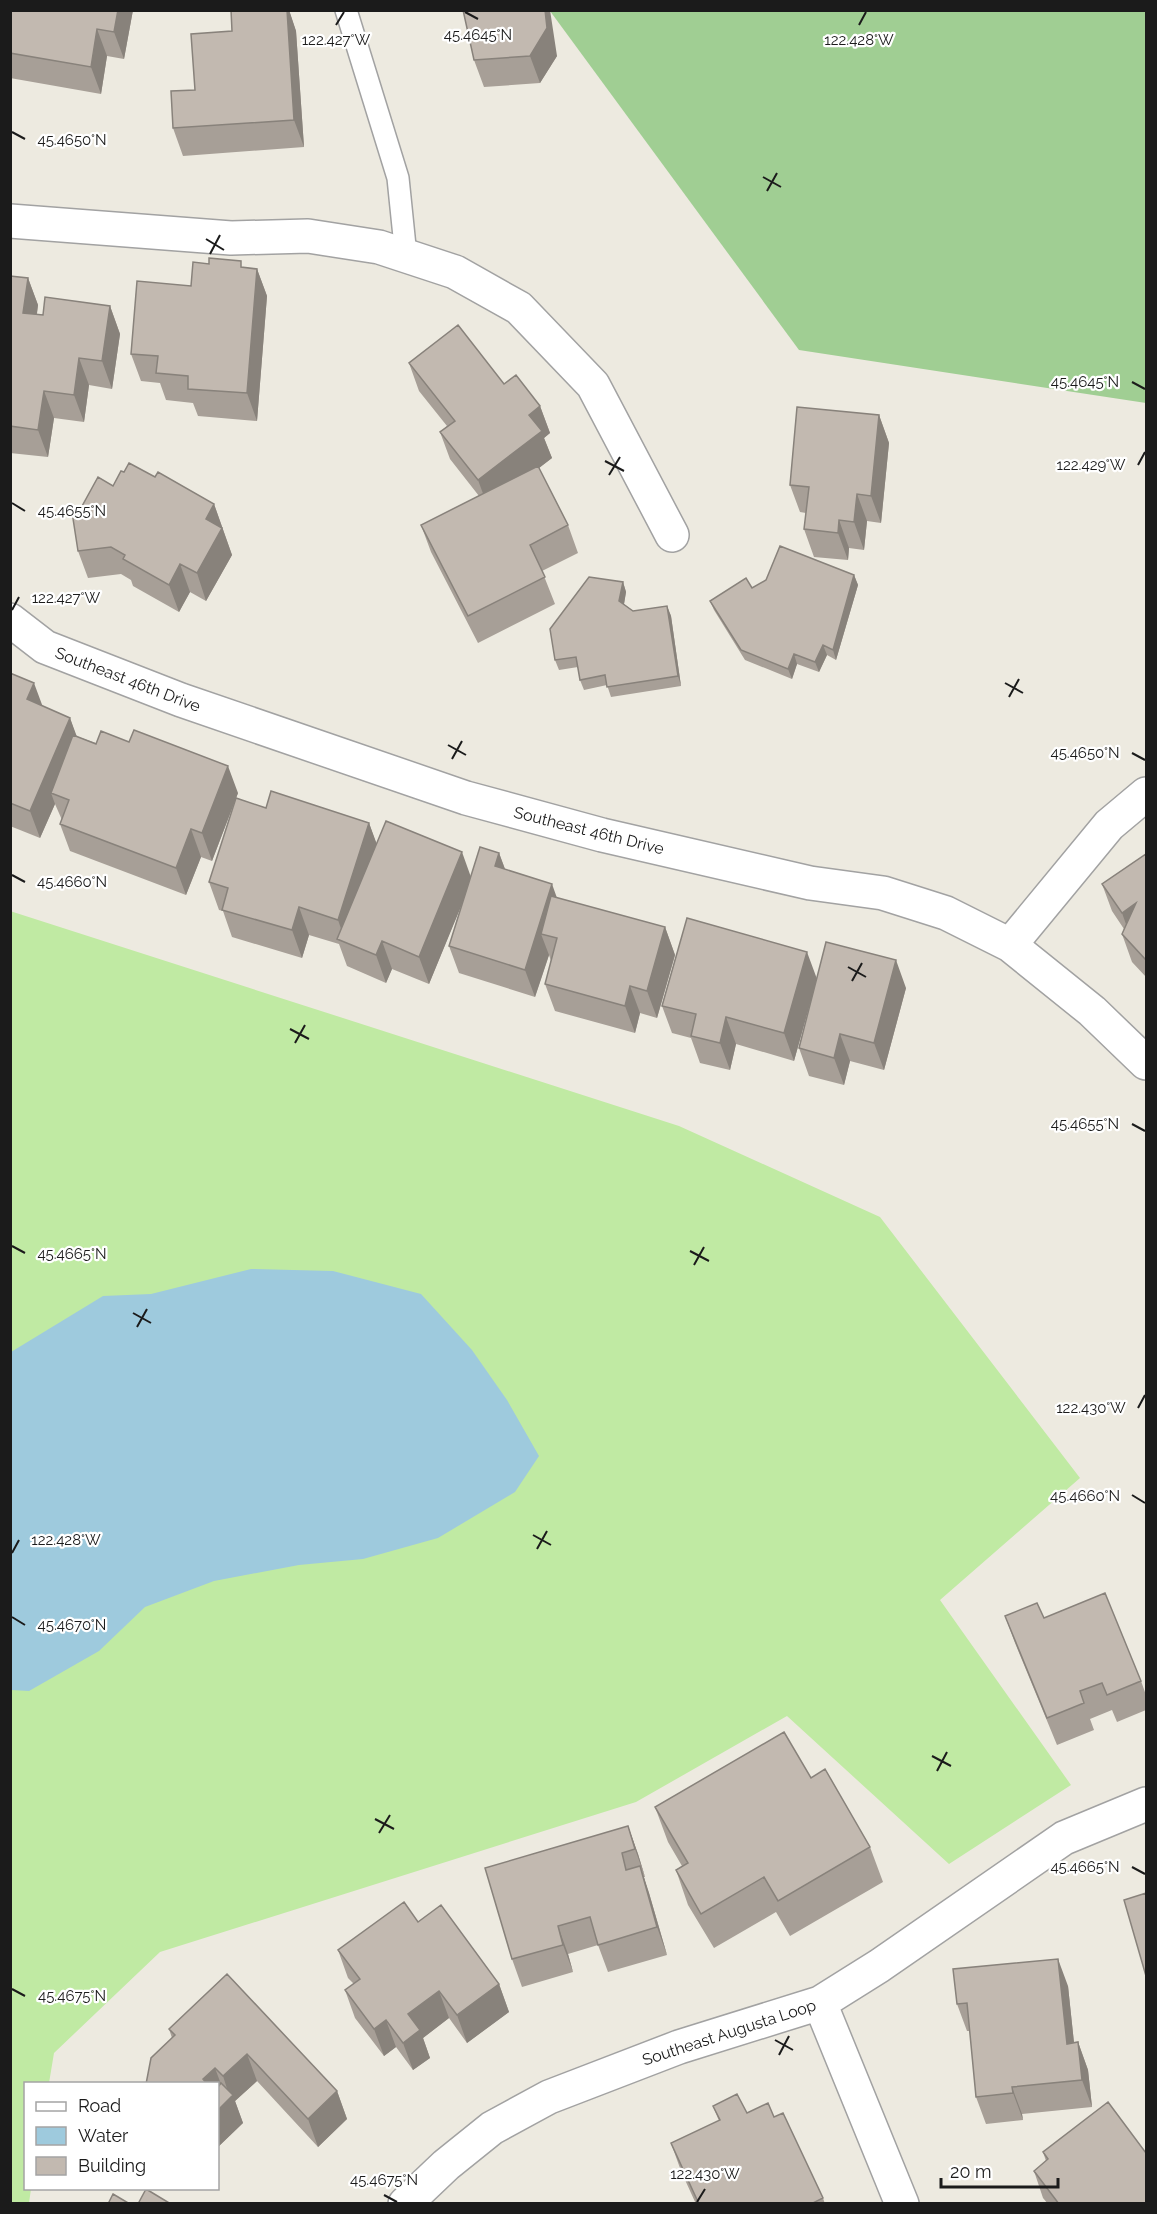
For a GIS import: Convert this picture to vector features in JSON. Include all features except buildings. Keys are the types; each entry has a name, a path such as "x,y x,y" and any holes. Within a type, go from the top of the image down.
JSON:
{"street":[{"path":"10,221 231,238 308,236 379,247 455,272 519,308 593,385 672,534"},
{"name":"Southeast 46th Drive","path":"10,620 45,647 171,696 466,798 602,835 810,884 883,893 946,913 1010,945 1092,1011 1146,1063"},
{"path":"1010,945 1109,825 1146,794"},
{"name":"Southeast Augusta Loop","path":"405,2204 446,2165 492,2128 549,2097 680,2047 820,2003 879,1966 1064,1838 1146,1804"},
{"path":"820,2003 902,2204"}],"lane":[{"path":"346,10 398,178 406,256"}],"green space":[{"path":"550,11 1146,11 1146,403 799,350"},
{"path":"10,911 679,1126 880,1217 1080,1478 940,1600 1071,1785 949,1864 787,1716 636,1802 160,1952 54,2053 49,2082 24,2082 24,2190 31,2190 29,2203 11,2203"}],"water":[{"path":"251,1269 333,1271 421,1294 472,1350 507,1400 539,1456 515,1492 438,1538 363,1559 299,1565 214,1581 145,1607 99,1651 29,1691 11,1690 11,1352 103,1296 151,1294"}]}
